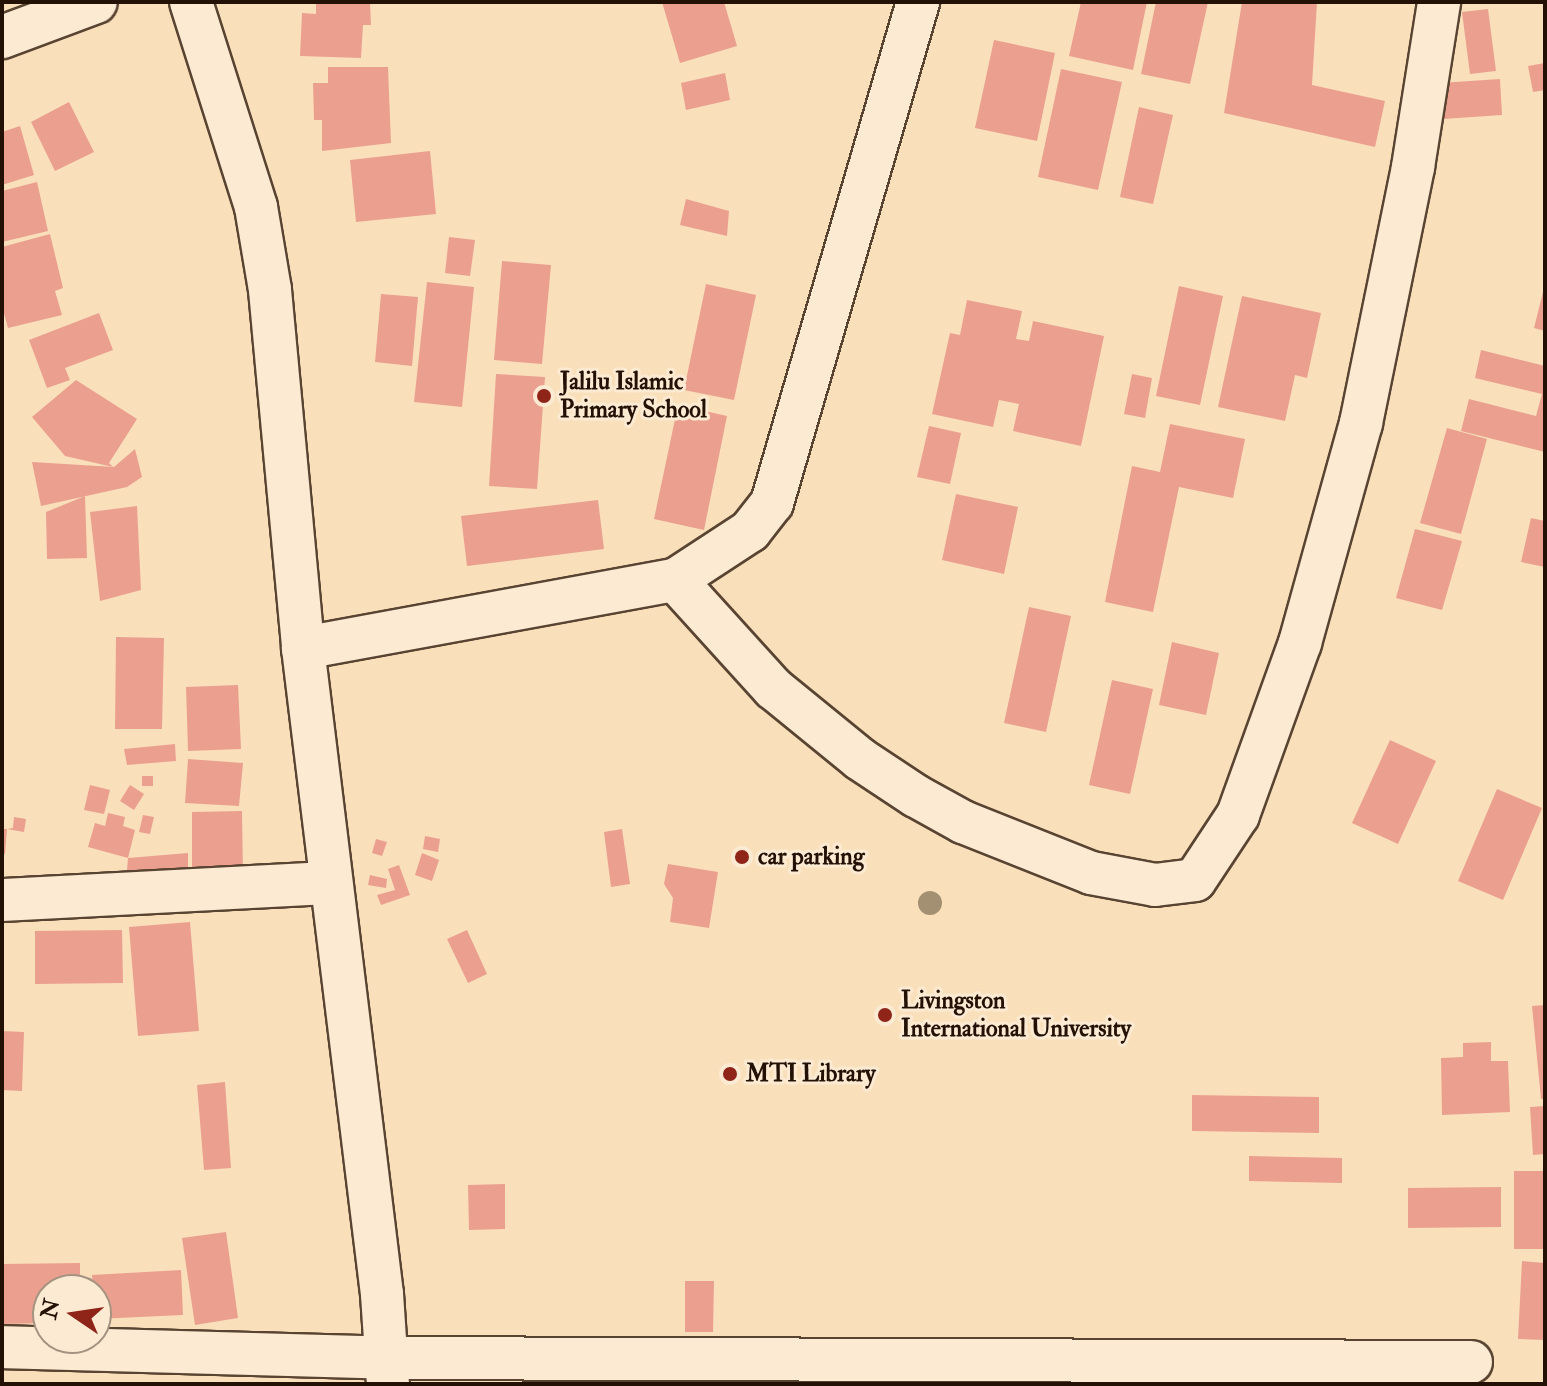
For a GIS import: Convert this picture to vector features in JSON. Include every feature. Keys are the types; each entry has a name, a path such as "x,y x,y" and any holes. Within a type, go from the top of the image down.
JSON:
{"street":[{"path":"2,37 96,2"},
{"path":"191,2 256,207 270,290 303,648 387,1371"},
{"path":"303,648 675,580 750,531 772,503 918,2"},
{"path":"675,580 773,688 860,759 916,796 963,822 1091,873 1155,885 1195,880 1238,815 1305,628 1361,423 1413,167 1439,2"},
{"path":"2,900 331,883"},
{"path":"2,1347 387,1371 1471,1362"}],"building":[{"path":"316,2 370,2 371,25 363,25 361,58 300,56 302,13 316,14"},
{"path":"662,2 724,2 737,46 680,63"},
{"path":"1081,2 1147,2 1133,70 1069,56"},
{"path":"1156,2 1208,2 1190,84 1141,74"},
{"path":"1242,2 1317,2 1312,85 1385,101 1375,147 1224,113"},
{"path":"1488,9 1496,71 1470,74 1462,12"},
{"path":"994,40 1055,53 1037,141 975,128"},
{"path":"1545,63 1545,90 1533,92 1528,66"},
{"path":"328,67 388,67 391,143 322,151 322,120 314,120 313,83 328,83"},
{"path":"1061,69 1122,82 1098,190 1038,177"},
{"path":"725,73 730,100 686,110 681,83"},
{"path":"1500,79 1502,115 1443,119 1440,83"},
{"path":"69,102 94,152 55,171 31,122"},
{"path":"1139,107 1173,115 1153,204 1120,197"},
{"path":"20,126 34,175 2,185 2,132"},
{"path":"430,151 436,214 356,222 350,160"},
{"path":"37,182 48,231 2,242 2,191"},
{"path":"686,199 729,211 727,236 680,225"},
{"path":"50,234 63,288 55,291 62,315 8,328 2,306 2,247"},
{"path":"449,237 475,240 470,276 445,273"},
{"path":"502,261 551,265 542,364 494,360"},
{"path":"427,282 474,287 462,407 414,402"},
{"path":"706,284 756,295 734,400 684,390"},
{"path":"1179,286 1223,296 1200,405 1156,396"},
{"path":"1545,289 1545,331 1534,328"},
{"path":"381,294 418,297 412,366 375,362"},
{"path":"1242,296 1321,313 1307,378 1295,375 1285,421 1218,407"},
{"path":"967,300 1022,311 1016,339 1029,341 1033,321 1104,336 1081,446 1013,431 1019,404 999,400 993,427 932,414 950,333 960,335"},
{"path":"99,313 113,350 65,368 70,380 47,388 29,340"},
{"path":"1481,350 1545,366 1545,452 1461,431 1469,399 1536,416 1542,394 1475,378"},
{"path":"496,374 545,377 537,489 489,486"},
{"path":"1132,374 1152,378 1145,418 1124,414"},
{"path":"76,380 137,419 109,463 113,467 65,456 32,417"},
{"path":"678,405 727,416 704,530 654,519"},
{"path":"1170,424 1245,439 1233,498 1179,487 1153,612 1105,602 1132,466 1160,472"},
{"path":"929,426 961,433 950,484 917,477"},
{"path":"1447,428 1487,439 1461,534 1420,523"},
{"path":"135,449 142,477 127,487 41,506 32,462 114,467"},
{"path":"956,494 1018,507 1004,574 942,560"},
{"path":"85,496 87,558 47,559 46,512"},
{"path":"598,500 604,549 467,566 461,516"},
{"path":"137,506 141,590 100,601 90,512"},
{"path":"1531,518 1545,521 1545,567 1521,562"},
{"path":"1415,529 1462,541 1442,610 1396,598"},
{"path":"1029,607 1071,616 1046,732 1004,723"},
{"path":"116,637 164,638 162,729 115,729"},
{"path":"1172,642 1219,653 1206,715 1159,705"},
{"path":"1112,680 1153,689 1130,794 1089,785"},
{"path":"238,685 241,749 188,751 186,687"},
{"path":"1390,740 1436,761 1398,844 1352,823"},
{"path":"175,744 176,761 127,765 124,749"},
{"path":"188,759 243,763 239,806 185,803"},
{"path":"142,776 153,776 153,786 142,786"},
{"path":"90,785 110,790 104,814 84,810"},
{"path":"130,785 144,794 134,810 120,801"},
{"path":"1497,789 1542,808 1503,900 1458,881"},
{"path":"242,811 243,877 192,878 192,812"},
{"path":"108,813 125,817 123,826 135,830 128,858 88,847 95,823 105,826"},
{"path":"143,815 154,817 150,834 139,832"},
{"path":"14,817 26,819 24,832 7,829 13,828"},
{"path":"2,829 7,829 5,854 2,854"},
{"path":"622,829 630,884 611,887 604,832"},
{"path":"425,836 440,839 438,852 423,849"},
{"path":"376,839 387,842 382,856 372,853"},
{"path":"188,853 188,882 126,883 128,858"},
{"path":"422,853 439,860 432,881 415,875"},
{"path":"668,864 718,872 709,928 670,922 673,898 664,884"},
{"path":"399,865 410,895 381,905 377,895 395,890 388,869"},
{"path":"370,875 387,879 386,888 368,885"},
{"path":"190,922 199,1031 138,1036 129,927"},
{"path":"122,930 123,983 35,984 35,931"},
{"path":"467,930 487,974 468,983 447,939"},
{"path":"1545,1005 1545,1099 1541,1099 1532,1006"},
{"path":"2,1031 24,1032 22,1091 2,1090"},
{"path":"1491,1042 1491,1061 1508,1061 1510,1112 1442,1115 1441,1058 1463,1057 1463,1043"},
{"path":"225,1082 231,1168 204,1170 197,1085"},
{"path":"1192,1095 1319,1097 1319,1133 1192,1131"},
{"path":"1545,1106 1545,1154 1533,1155 1530,1107"},
{"path":"1249,1156 1342,1158 1342,1183 1249,1181"},
{"path":"1514,1171 1545,1171 1545,1249 1514,1249"},
{"path":"505,1184 505,1229 469,1230 468,1185"},
{"path":"1501,1187 1501,1227 1408,1228 1408,1188"},
{"path":"226,1232 238,1318 195,1325 182,1238"},
{"path":"1522,1261 1545,1263 1545,1340 1518,1339"},
{"path":"80,1263 80,1274 32,1274 32,1323 2,1324 2,1264"},
{"path":"181,1270 183,1315 112,1318 110,1274"},
{"path":"685,1281 714,1281 713,1332 685,1332"}],"place":[{"name":"Jalilu Islamic Primary School","path":"544,396"},
{"name":"car parking","path":"742,857"},
{"name":"Livingston International University","path":"885,1015"},
{"name":"MTI Library","path":"730,1074"}]}
